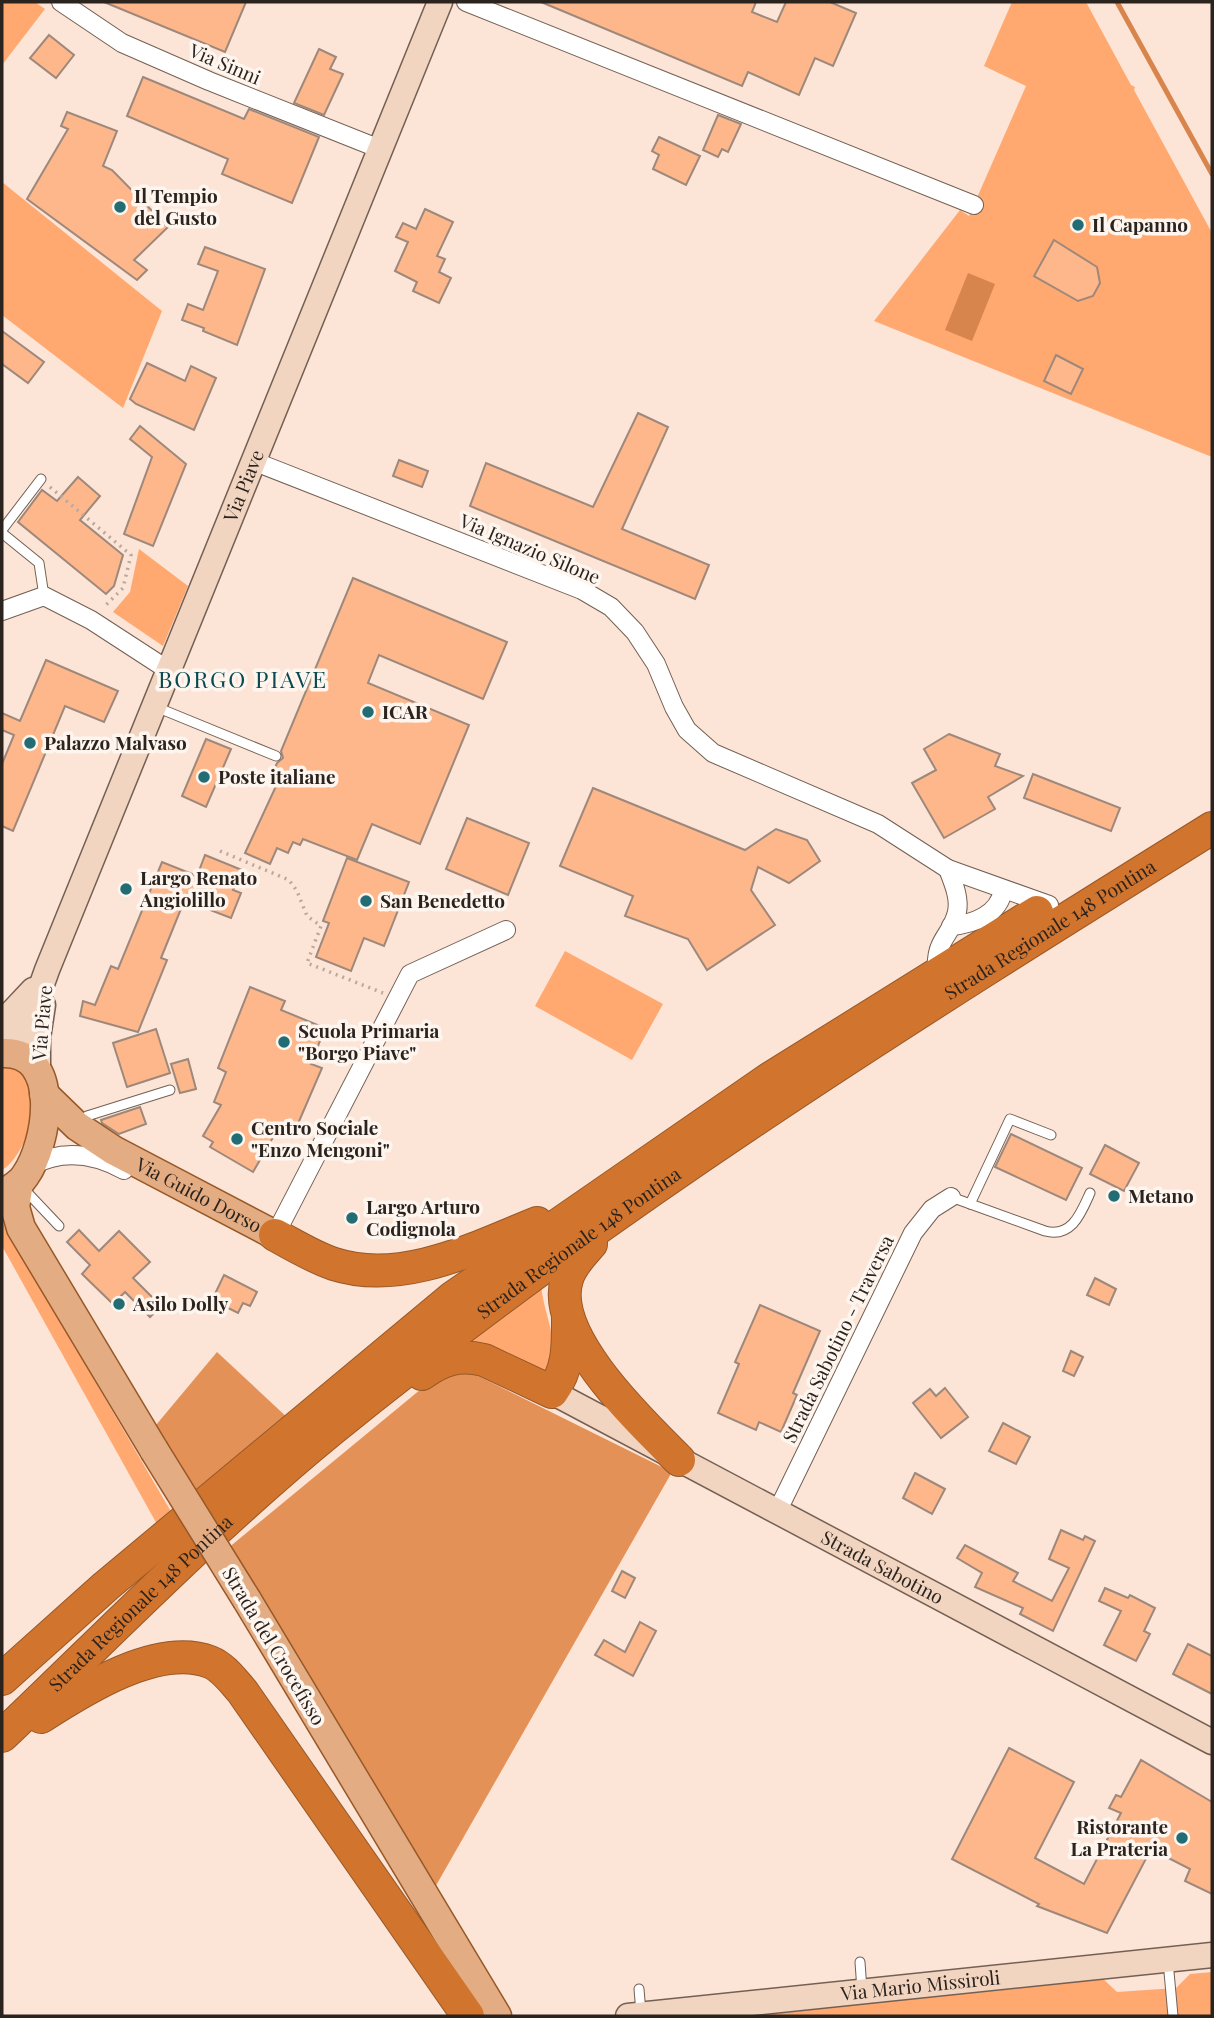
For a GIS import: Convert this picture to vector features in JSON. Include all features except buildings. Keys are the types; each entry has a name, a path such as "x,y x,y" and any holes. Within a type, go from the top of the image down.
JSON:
{"highway":[{"name":"Strada Regionale 148 Pontina","path":"2,1679 106,1586 452,1298 769,1079 1049,905 1212,808"},
{"name":"Strada Regionale 148 Pontina","path":"2,1736 245,1504 330,1431 479,1314 779,1102 1212,828"},
{"path":"275,1235 322,1259 346,1266 388,1269 419,1265 464,1252 543,1220 654,1157"},
{"path":"561,1397 568,1318 564,1296 566,1280 571,1269 625,1209"},
{"path":"568,1318 580,1343 624,1406 679,1460"},
{"path":"330,1431 380,1404 436,1364 452,1358 484,1360 561,1397"},
{"path":"561,1397 586,1379 598,1379 609,1385"},
{"path":"2,1743 66,1701 137,1665 170,1659 210,1662 242,1690 468,2016"}],"main road":[{"name":"Via Guido Dorso","path":"2,1053 23,1056 41,1085 77,1126 124,1157 275,1235"},
{"name":"Strada del Crocefisso","path":"41,1085 44,1130 17,1181 15,1207 19,1222 497,2016"},
{"name":"Strada del Crocefisso","path":"2,1208 28,1240"}],"street":[{"name":"Via Sinni","path":"61,2 122,43 380,149"},
{"name":"Via Piave","path":"2,1053 17,1038 29,1018 440,2"},
{"path":"466,2 974,205"},
{"name":"Via Ignazio Silone","path":"253,461 582,590 611,607 640,638 656,664 687,730 701,745 719,756 878,824 948,869 1049,905"},
{"path":"2,611 44,596 91,620 169,670"},
{"path":"937,974 939,943 951,926 957,911 956,890 948,869"},
{"path":"951,926 971,924 988,914 1002,899 1003,890"},
{"path":"275,1235 410,974 506,930"},
{"name":"Via Piave","path":"41,1085 38,1038 47,970"},
{"path":"2,1023 22,1003 47,970"},
{"name":"Via Guido Dorso","path":"17,1181 59,1155 96,1158 114,1164 253,1236 264,1238 275,1235"},
{"name":"Strada Sabotino - Traversa","path":"777,1512 916,1228 932,1209 951,1198"},
{"name":"Strada Sabotino","path":"561,1397 1212,1742"},
{"name":"Via Mario Missiroli","path":"634,2016 1212,1955"}],"lane":[{"path":"41,479 2,531 39,563 44,596"},
{"path":"154,706 276,756"},
{"path":"77,1126 88,1116 170,1090"},
{"path":"970,1204 1010,1119 1051,1135"},
{"path":"17,1181 59,1226"},
{"path":"951,1198 1045,1231 1057,1232 1073,1224 1090,1193"},
{"path":"1167,1959 1173,2016"},
{"path":"860,1962 862,1992"},
{"path":"634,2016 639,1989"}],"path":[{"path":"41,479 131,555 123,588 91,620"},
{"path":"220,851 289,880 297,891 307,916 321,926 307,964 398,999"}],"shaded area":[{"path":"2,2 35,2 45,9 2,65"},
{"name":"Il Capanno","path":"1012,2 1086,2 1131,85 1135,87 1134,90 1212,233 1212,457 874,321 960,210 969,216 1026,86 984,66"},
{"path":"2,182 162,311 123,408 2,315"},
{"path":"968,273 995,284 972,341 945,330"},
{"path":"139,549 188,586 163,646 113,612 130,592"},
{"path":"565,951 663,1004 632,1060 535,1006"},
{"path":"2,1062 29,1074 34,1109 25,1140 14,1158 2,1170"},
{"path":"2,1222 173,1515 158,1526 2,1246"},
{"path":"541,1285 552,1344 551,1355 540,1381 462,1343"},
{"path":"217,1352 291,1421 198,1501 151,1431"},
{"path":"450,1368 470,1372 672,1472 434,1889 227,1549"},
{"path":"1212,1972 1212,2016 756,2016 1101,1977 1117,1992 1176,1988 1190,1974"}],"waterway":[{"path":"1117,2 1212,174"}],"place":[{"name":"Il Tempio del Gusto","path":"120,207"},
{"name":"Il Capanno","path":"1078,225"},
{"name":"ICAR","path":"368,712"},
{"name":"Palazzo Malvaso","path":"30,743"},
{"name":"Poste italiane","path":"204,777"},
{"name":"Largo Renato Angiolillo","path":"126,889"},
{"name":"San Benedetto","path":"366,901"},
{"name":"Scuola Primaria \"Borgo Piave\"","path":"284,1042"},
{"name":"Centro Sociale \"Enzo Mengoni\"","path":"237,1139"},
{"name":"Metano","path":"1114,1196"},
{"name":"Largo Arturo Codignola","path":"352,1218"},
{"name":"Asilo Dolly","path":"119,1304"},
{"name":"Ristorante La Prateria","path":"1182,1838"}],"district":[{"name":"BORGO PIAVE","path":"243,680"}]}
